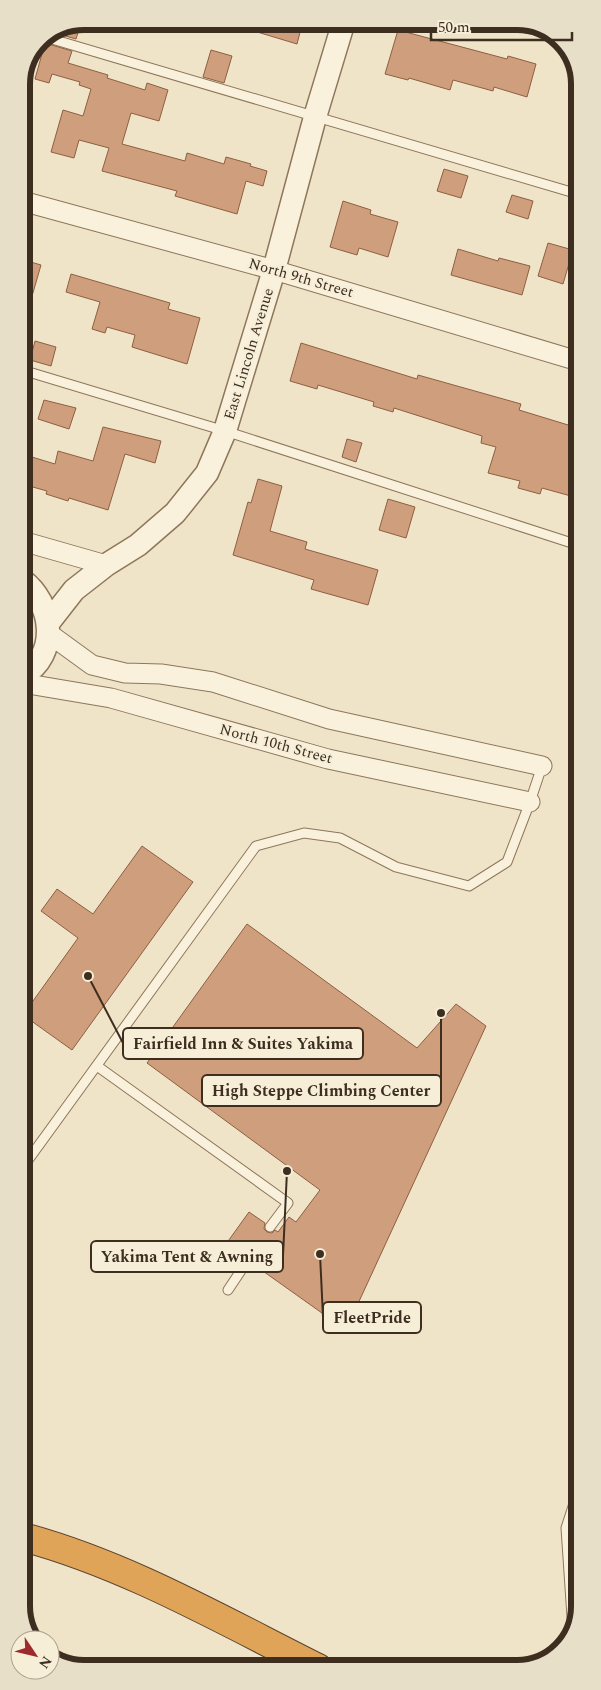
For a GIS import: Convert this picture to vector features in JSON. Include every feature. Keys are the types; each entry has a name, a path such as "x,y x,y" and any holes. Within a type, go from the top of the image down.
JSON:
{"highway":[{"path":"30,1539 66,1548 152,1585 302,1660"}],"street":[{"name":"East Lincoln Avenue","path":"48,628 74,590 106,565 138,546 175,513 206,473 225,431 274,270 315,117 341,30"},
{"name":"North 9th Street","path":"30,203 274,270 571,359"},
{"path":"30,543 106,565"},
{"path":"30,586 44,604 48,628 45,648 38,662 30,669"},
{"path":"48,628 92,665 124,673 161,674 213,682 328,719 542,766"},
{"name":"North 10th Street","path":"30,684 111,698 328,759 530,802"}],"lane":[{"path":"52,40 571,192"},
{"path":"30,372 225,431 571,543"},
{"path":"30,1157 256,846 304,833 340,838 396,867 469,886 507,862 542,766"},
{"path":"96,1066 288,1203 270,1227"},
{"path":"228,1290 248,1260"},
{"path":"571,1513 566,1528 571,1602"}],"building":[{"path":"79,30 76,39 62,35"},
{"path":"251,30 301,30 297,44"},
{"path":"398,30 507,59 508,56 536,64 527,97 494,87 493,91 453,80 450,90 409,78 408,80 385,74"},
{"path":"47,44 72,51 68,63 108,75 107,78 145,90 147,83 168,90 159,121 131,113 122,144 185,161 187,153 224,164 226,157 251,164 250,166 267,171 263,186 246,181 237,214 175,196 177,191 102,171 109,148 79,140 74,158 51,152 63,110 83,116 91,89 79,85 80,82 52,74 49,83 35,79 44,48"},
{"path":"211,50 232,56 224,83 203,77"},
{"path":"444,169 468,176 461,198 437,191"},
{"path":"512,195 533,201 528,219 506,212"},
{"path":"343,201 371,210 370,214 398,222 388,257 359,248 357,255 330,247"},
{"path":"548,243 571,249 571,257 563,284 538,276"},
{"path":"458,249 498,261 499,258 530,266 522,295 451,275"},
{"path":"30,262 41,265 30,303"},
{"path":"71,274 170,303 168,309 200,318 187,364 132,347 135,335 107,327 105,333 92,329 100,302 66,292"},
{"path":"35,341 56,347 51,366 30,360"},
{"path":"301,343 417,379 418,375 521,404 519,410 571,426 571,496 542,488 540,494 518,488 520,481 488,473 496,447 481,443 482,436 394,408 393,412 373,406 374,402 318,385 317,389 290,381"},
{"path":"44,400 76,408 69,429 38,419"},
{"path":"103,427 161,441 155,463 125,454 108,510 69,498 68,501 46,494 47,491 30,486 30,456 55,464 58,451 93,461"},
{"path":"347,439 362,443 356,462 342,457"},
{"path":"258,479 282,486 270,531 307,542 305,549 378,570 368,605 311,589 314,580 233,555 248,502 251,503"},
{"path":"388,499 415,507 406,538 379,530"},
{"path":"142,846 193,882 72,1050 30,1020 30,1005 78,938 41,911 57,889 93,914"},
{"path":"247,924 417,1048 456,1004 486,1026 356,1308 345,1302 336,1323 253,1264 252,1255 243,1256 226,1244 249,1212 265,1223 264,1229 267,1232 272,1233 275,1230 278,1232 289,1217 296,1222 320,1190 147,1063"}],"place":[{"name":"Fairfield Inn & Suites Yakima","path":"88,976"},
{"name":"High Steppe Climbing Center","path":"441,1013"},
{"name":"Yakima Tent & Awning","path":"287,1171"},
{"name":"FleetPride","path":"320,1254"}]}
